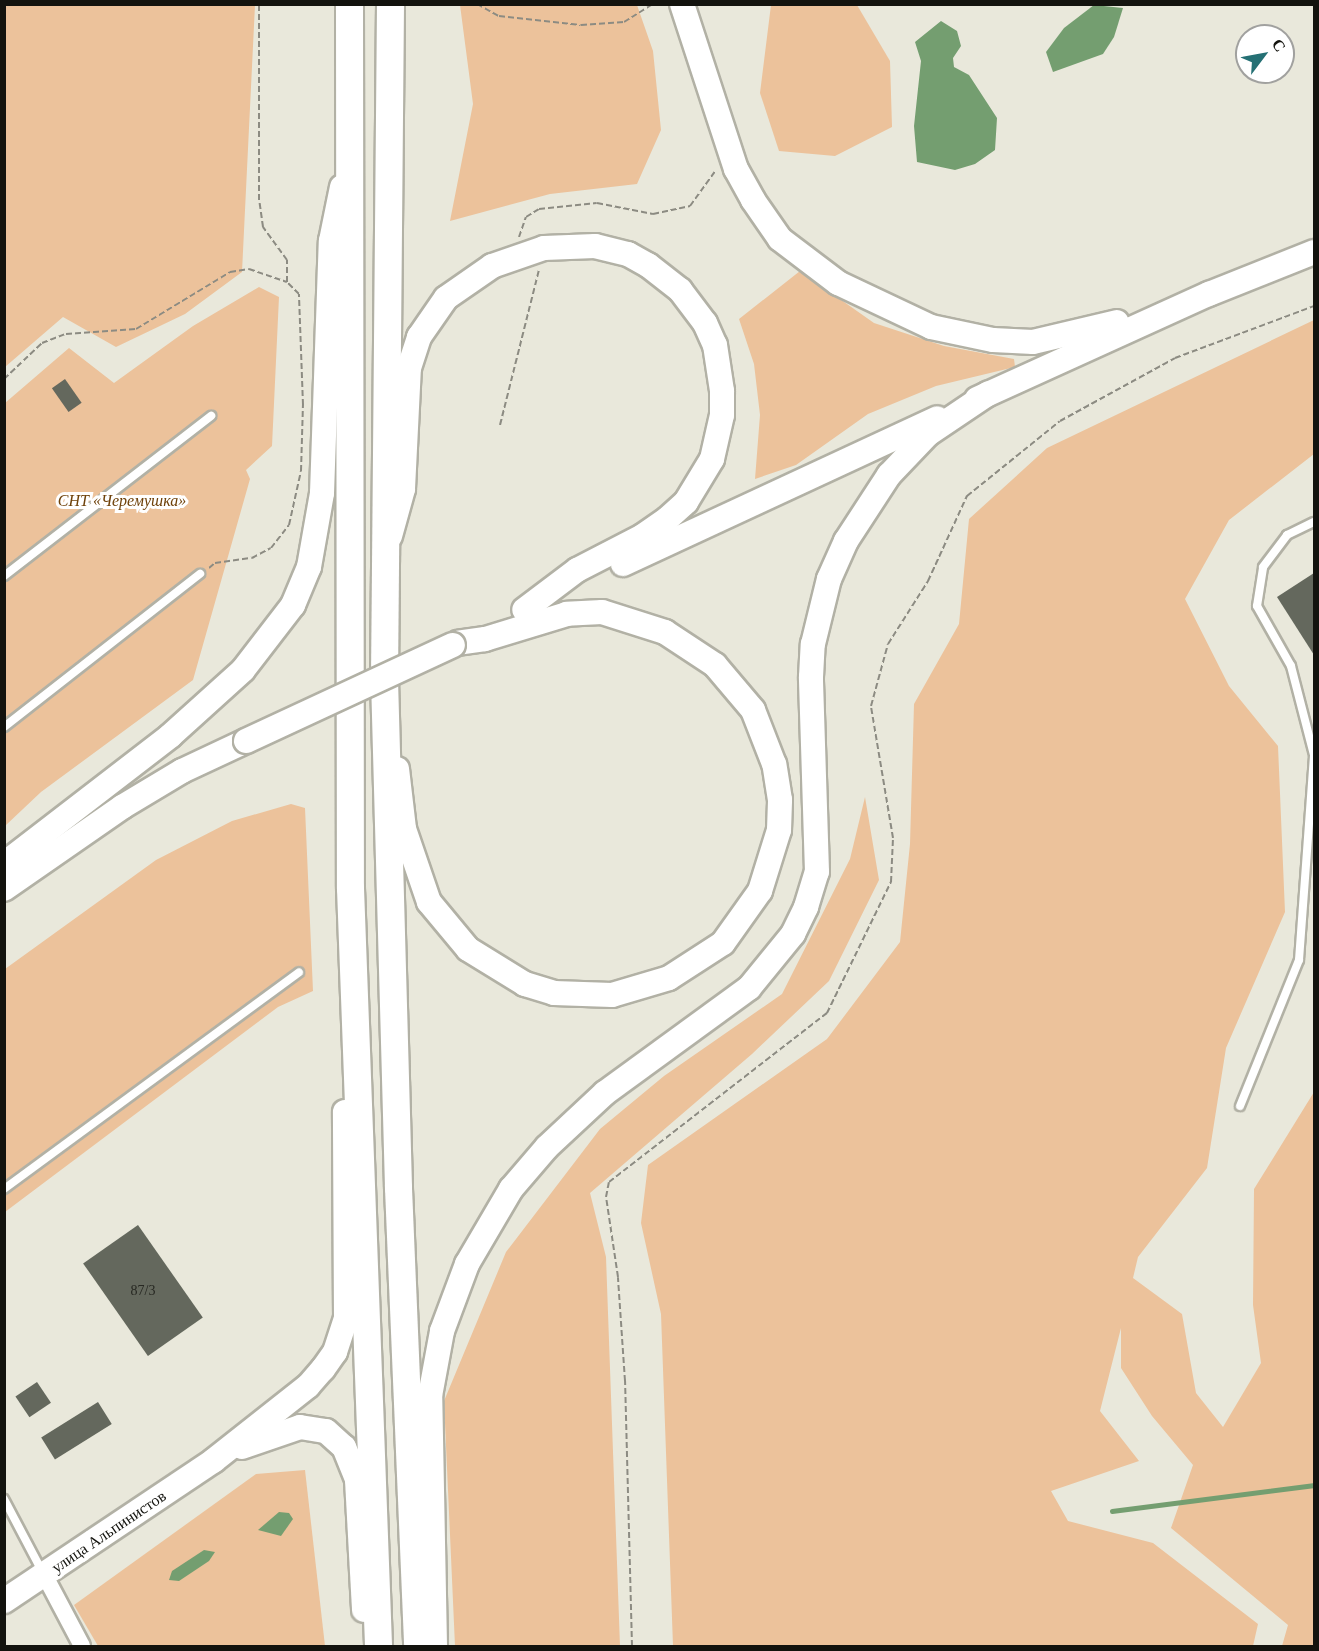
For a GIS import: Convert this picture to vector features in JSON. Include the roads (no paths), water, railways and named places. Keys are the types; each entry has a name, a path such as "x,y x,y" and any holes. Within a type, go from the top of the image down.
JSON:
{"main road":[{"path":"350,4 347,634 355,997 378,1647"},
{"path":"390,4 384,679 398,1188 417,1647"},
{"path":"682,4 730,151 753,200 780,239 838,283 931,327 993,340 1033,342 1074,335 1209,294"},
{"path":"4,864 178,729 243,670 293,605 309,567 322,493 331,241 350,147"},
{"path":"386,553 403,489 409,368 419,337 446,298 478,274 512,256 544,248 578,245 628,254 680,290 705,323 715,345 723,392 722,415 712,459 686,502 643,536 577,570 524,610"},
{"path":"4,889 122,807 182,771 989,393 1209,294 1314,252"},
{"path":"435,1647 430,1396 442,1331 467,1264 511,1189 547,1147 642,1064 730,1005 768,970 793,934 806,907 816,872 811,677 813,644 829,579 846,541 889,475 928,434 989,393"},
{"path":"384,679 404,828 411,858 429,902 468,949 525,984 584,996 612,995 669,978 723,943 760,891 779,830 780,800 774,764 757,719 738,688 716,665 665,632 602,612 567,614 485,639 456,644"},
{"path":"213,1461 308,1386 323,1369 342,1336 347,1303 345,1057 355,997"},
{"path":"213,1461 261,1438 300,1427 326,1431 344,1447 357,1480 366,1647"},
{"name":"улица Альпинистов","path":"4,1600 45,1576 213,1461"}],"street":[{"path":"45,1576 82,1647"}],"lane":[{"path":"4,576 211,416"},
{"path":"1240,1106 1299,960 1314,755 1291,666 1257,606 1263,567 1287,535 1314,522"},
{"path":"4,727 200,574"},
{"path":"4,1189 299,972"},
{"path":"4,1499 45,1576"}],"waterway":[{"path":"1112,1511 1314,1485"}],"park label":[{"name":"СНТ «Черемушка»","path":"122,501"}]}
